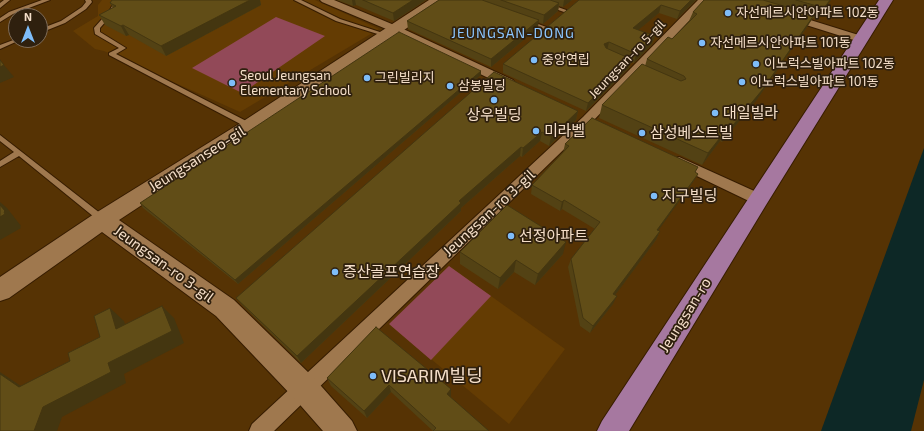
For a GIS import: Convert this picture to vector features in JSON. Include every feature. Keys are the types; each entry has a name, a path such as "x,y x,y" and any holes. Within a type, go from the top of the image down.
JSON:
{"main road":[{"name":"Jeungsan-ro","path":"612,431 758,199 886,0"}],"street":[{"path":"325,0 390,32 495,72 519,87"},
{"name":"Jeungsanseo-gil","path":"0,290 102,220 250,126 439,0"},
{"name":"Jeungsan-ro 5-gil","path":"587,120 704,0"},
{"path":"534,38 575,4"},
{"path":"778,13 861,39"},
{"path":"480,85 495,72"},
{"name":"Jeungsan-ro 3-gil","path":"259,431 587,120"},
{"path":"665,156 758,199"},
{"name":"Jeungsan-ro 3-gil","path":"102,220 231,303 342,431"}],"lane":[{"path":"0,6 7,0"},
{"path":"0,20 11,14 47,0"},
{"path":"48,28 63,22 84,8 89,2 88,0"},
{"path":"118,0 112,11 97,28 96,33 123,48 111,54 250,126"},
{"path":"297,0 338,20 390,32"},
{"path":"533,0 566,11"},
{"path":"524,20 546,28"},
{"path":"0,137 102,220"},
{"path":"0,164 19,153"}],"shaded area":[{"name":"Seoul Jeungsan Elementary School","path":"102,0 315,0 379,29 240,112 104,51 95,49 73,31 98,16 98,5"},
{"path":"276,17 325,36 242,93 192,68"},
{"path":"449,266 565,349 509,424 389,324"},
{"path":"449,266 491,296 431,360 389,324"}],"water":[{"path":"924,148 924,380 911,431 821,431"}],"building":[{"path":"112,0 250,0 161,46 123,25 121,26 99,15 116,6 110,3"},
{"path":"363,0 413,0 393,13"},
{"path":"439,0 482,0 539,20 491,59 407,21"},
{"path":"501,0 550,0 559,3 544,15"},
{"path":"579,0 691,0 680,11 661,5 633,28 655,36 636,54 609,42 604,44 606,48 631,59 588,103 503,64"},
{"path":"704,0 763,0 814,15 763,89 729,130 727,129 708,153 602,105 642,64 681,81 686,79 684,76 647,59 668,37 672,39 697,14 693,12"},
{"path":"796,0 830,0 824,8"},
{"path":"399,32 481,71 235,280 140,203"},
{"path":"0,60 4,65 0,67"},
{"path":"494,72 578,111 551,137 542,132 523,148 521,147 459,201 461,203 297,356 236,298"},
{"path":"592,118 698,167 695,172 698,174 657,230 660,231 613,294 617,296 593,326 583,318 571,259 600,222 564,200 562,202 532,185 569,146 565,144"},
{"path":"0,205 5,211 5,214 0,217"},
{"name":"선정아파트","path":"507,205 566,242 538,274 516,260 500,278 460,252"},
{"path":"162,306 172,331 108,363 111,372 43,407 34,431 0,431 0,374 19,387 70,361 68,353 100,337 94,316 110,308 116,329"},
{"path":"376,327 451,389 447,394 489,431 433,431 436,428 389,385 364,411 327,378"}],"place":[{"name":"자선메르시안아파트 102동","path":"728,13"},
{"name":"자선메르시안아파트 101동","path":"702,43"},
{"name":"중앙연립","path":"534,60"},
{"name":"이노럭스빌아파트 102동","path":"756,64"},
{"name":"그린빌리지","path":"367,78"},
{"name":"이노럭스빌아파트 101동","path":"742,82"},
{"name":"Seoul Jeungsan Elementary School","path":"232,83"},
{"name":"삼봉빌딩","path":"450,86"},
{"name":"상우빌딩","path":"494,100"},
{"name":"대일빌라","path":"715,113"},
{"name":"미라벨","path":"536,131"},
{"name":"삼성베스트빌","path":"642,133"},
{"name":"지구빌딩","path":"654,196"},
{"name":"선정아파트","path":"511,236"},
{"name":"증산골프연습장","path":"335,272"},
{"name":"VISARIM빌딩","path":"373,376"}],"district":[{"name":"JEUNGSAN-DONG","path":"513,33"}]}
